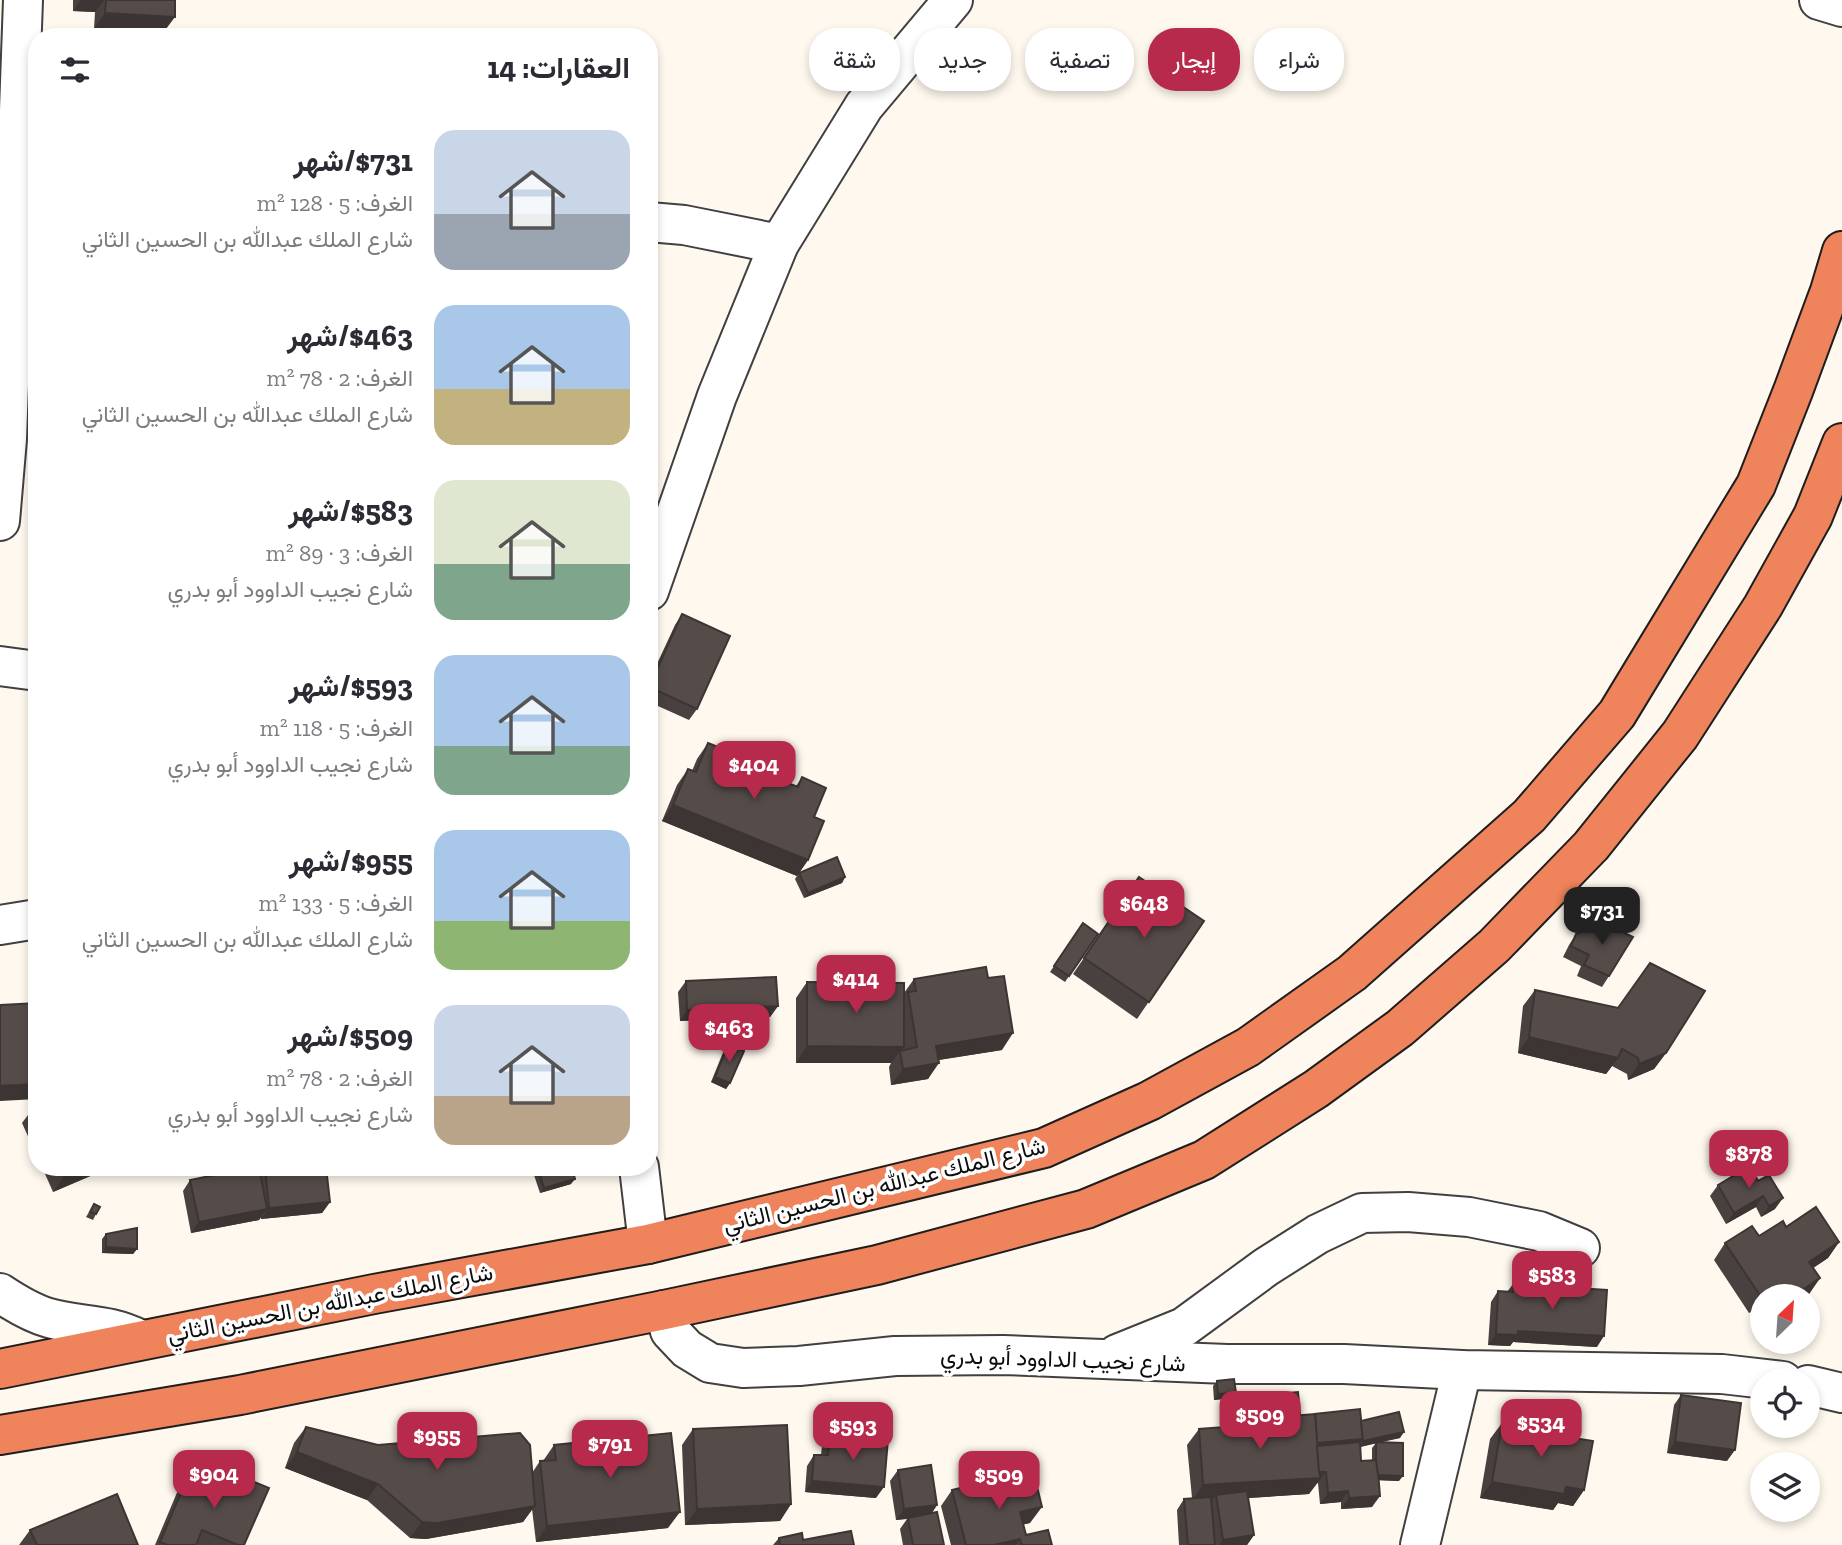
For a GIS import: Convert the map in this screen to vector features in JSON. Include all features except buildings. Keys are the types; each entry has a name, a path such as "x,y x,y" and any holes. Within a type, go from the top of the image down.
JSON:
{"highway":[{"name":"شارع الملك عبدالله بن الحسين الثاني","path":"0,1369 139,1339 648,1244 1044,1148 1150,1101 1248,1047 1352,973 1529,816 1617,713 1756,485 1793,391 1842,251"},
{"path":"0,1435 240,1395 877,1265 1086,1209 1204,1160 1316,1089 1400,1028 1494,946 1591,846 1680,736 1763,606 1813,516 1842,443"}],"street":[{"path":"0,520 22,440 18,173 23,0"},
{"path":"658,565 717,396 779,244 864,106 953,0"},
{"path":"1819,0 1842,7"},
{"path":"658,223 684,225 779,244"},
{"path":"0,666 28,670"},
{"path":"0,925 28,920"},
{"path":"640,1176 648,1244"},
{"path":"1102,1360 1184,1327 1307,1240 1362,1213 1408,1212 1469,1217 1539,1231 1580,1248"},
{"path":"0,1293 47,1318 110,1327 139,1339"},
{"name":"شارع نجيب الداوود أبو بدري","path":"664,1310 670,1331 687,1349 710,1363 743,1368 799,1366 895,1356 1003,1355 1227,1364 1344,1364 1462,1370 1722,1374 1750,1377"},
{"path":"1420,1545 1462,1370"},
{"path":"1820,1388 1842,1393"}]}
